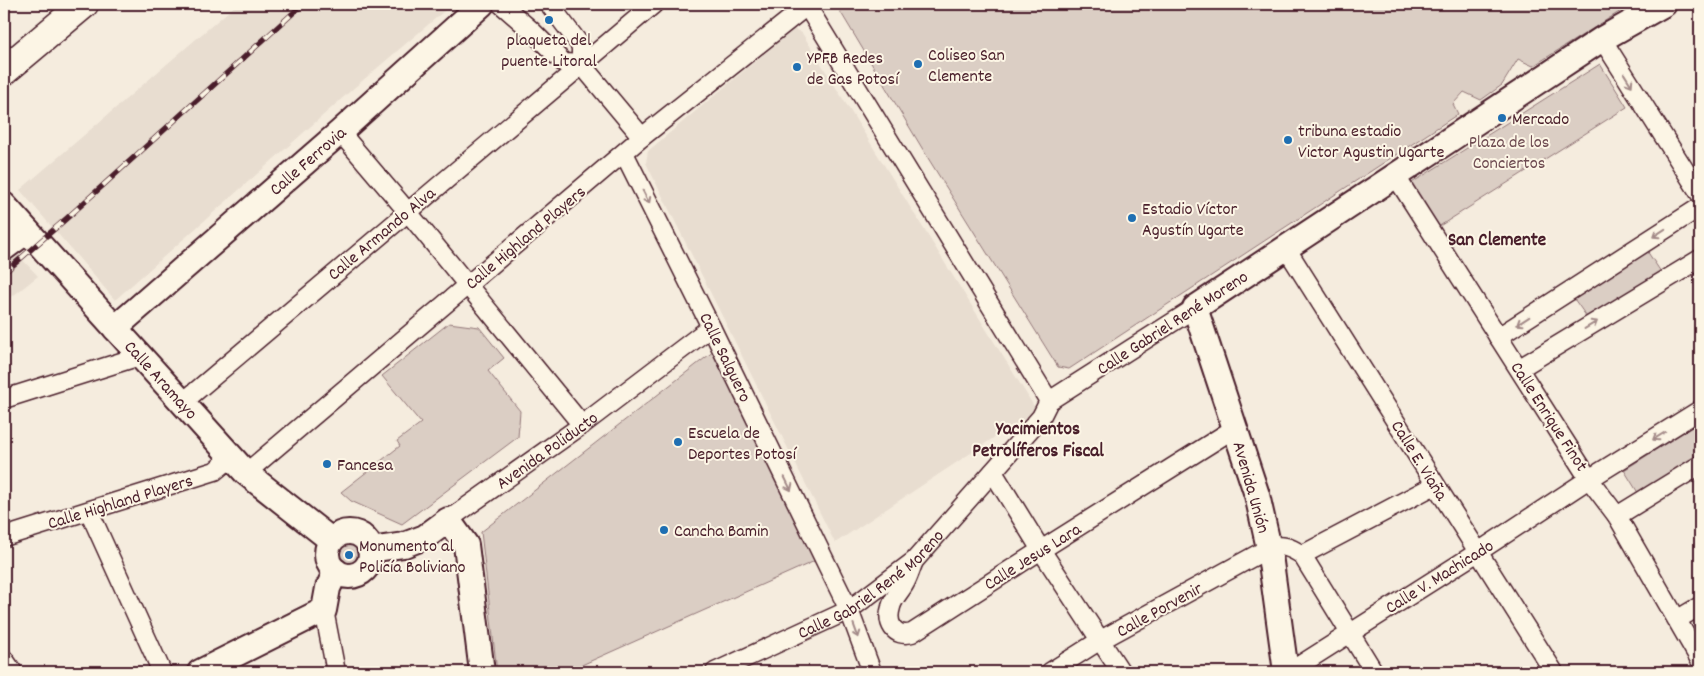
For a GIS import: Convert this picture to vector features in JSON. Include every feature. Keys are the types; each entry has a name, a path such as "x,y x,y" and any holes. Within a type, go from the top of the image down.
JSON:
{"main road":[{"path":"4,71 84,4"}],"street":[{"path":"549,4 581,46 581,64 642,137"},
{"name":"Calle Armando Alva","path":"182,403 654,4"},
{"path":"809,4 1049,401"},
{"name":"Calle Highland Players","path":"4,537 239,465 468,286 642,137 809,4"},
{"name":"Calle Gabriel René Moreno","path":"714,672 849,610 914,561 1041,417 1049,401 1286,248 1602,39 1664,4"},
{"path":"493,5 532,31 564,63 581,64"},
{"name":"Calle Ferrovia","path":"115,328 340,132 493,5"},
{"path":"1602,39 1700,194"},
{"path":"340,132 408,211 582,425"},
{"name":"Calle Salguero","path":"624,153 849,610 872,672"},
{"name":"Calle Enrique Finot","path":"1395,175 1498,337 1520,368 1589,479 1617,516 1700,657"},
{"name":"Calle Aramayo","path":"4,204 239,465 331,540"},
{"path":"1498,337 1700,207"},
{"path":"4,248 27,231"},
{"name":"Calle E. Viaña","path":"1286,248 1554,672"},
{"path":"1520,368 1700,259"},
{"name":"Avenida Unión","path":"1194,308 1257,495 1269,548 1287,672"},
{"name":"Avenida Poliducto","path":"370,550 404,545 424,537 582,425 711,327"},
{"path":"4,399 140,356"},
{"name":"Calle V. Machicado","path":"1287,672 1700,410"},
{"name":"Calle Jesus Lara","path":"914,561 906,582 891,605 890,613 890,624 893,629 905,635 912,633 1235,428"},
{"path":"1617,516 1700,466"},
{"path":"993,472 1041,550 1121,672"},
{"path":"1302,555 1435,485"},
{"path":"89,511 162,672"},
{"path":"448,520 466,545 482,672"},
{"path":"343,532 357,533 368,543 370,550 368,564 358,574 347,576 336,571 328,561 326,554 331,540 343,532"},
{"path":"1269,548 1280,545 1292,548 1302,555 1374,672"},
{"name":"Calle Porvenir","path":"1050,672 1100,641 1269,548"},
{"path":"336,571 328,588 324,610 336,672"},
{"path":"1678,619 1700,606"},
{"path":"200,672 324,610"},
{"path":"4,659 13,672"}],"shaded area":[{"path":"237,4 450,4 450,6 355,87 115,300 20,190"},
{"path":"794,29 802,33 1037,411 835,543 646,163 648,151"},
{"path":"17,254 38,276 4,303 4,264"}],"green space":[{"name":"Estadio Víctor Agustín Ugarte","path":"841,4 1632,4 1533,66 1518,59 1502,85 1481,100 1464,92 1453,104 1458,114 1069,369 1058,367 928,158 840,11"},
{"name":"Plaza de los Conciertos","path":"1600,64 1627,107 1438,227 1410,184"},
{"path":"1645,248 1663,275 1589,320 1572,296"},
{"path":"449,323 479,327 504,358 488,371 520,411 518,437 402,524 351,501 341,492 400,446 397,441 421,423 382,376"},
{"name":"Escuela de Deportes Potosí","path":"714,351 817,560 566,672 497,672 481,532"},
{"path":"1700,422 1700,458 1640,496 1624,470"},
{"path":"349,541 359,544 362,554 359,564 349,567 339,564 336,554 339,544"}],"railway":[{"path":"4,273 303,4"}],"place":[{"name":"plaqueta del puente Litoral","path":"549,20"},
{"name":"Coliseo San Clemente","path":"918,64"},
{"name":"YPFB Redes de Gas Potosí","path":"797,67"},
{"name":"Mercado","path":"1502,118"},
{"name":"tribuna estadio Victor Agustin Ugarte","path":"1288,140"},
{"name":"Estadio Víctor Agustín Ugarte","path":"1132,218"},
{"name":"Escuela de Deportes Potosí","path":"678,442"},
{"name":"Fancesa","path":"327,464"},
{"name":"Cancha Bamin","path":"664,530"},
{"name":"Monumento al Policía Boliviano","path":"349,555"}],"district":[{"name":"San Clemente","path":"1497,238"},
{"name":"Yacimientos Petrolíferos Fiscal","path":"1038,438"}]}
